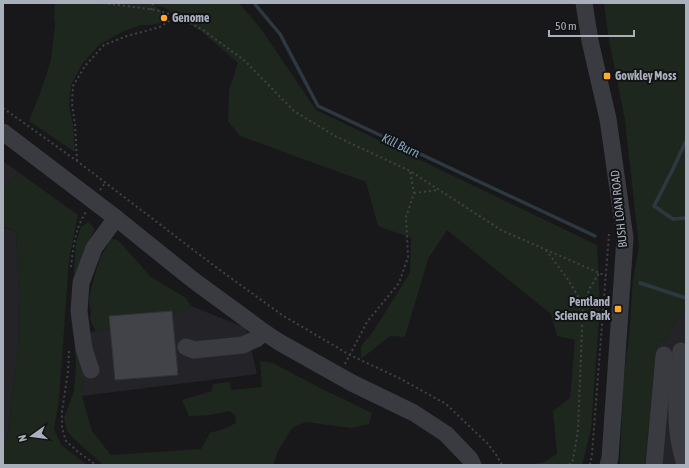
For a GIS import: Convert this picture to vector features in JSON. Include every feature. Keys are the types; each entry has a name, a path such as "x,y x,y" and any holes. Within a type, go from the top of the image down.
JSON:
{"street":[{"name":"BUSH LOAN ROAD","path":"584,3 590,41 608,119 625,238 610,458 608,465"},
{"path":"3,132 116,218 192,280 264,332 352,383 414,413 446,434 474,465"},
{"path":"91,370 84,349 79,311 81,283 94,248 116,218"},
{"path":"186,347 194,350 243,345 256,339 264,332"},
{"path":"681,352 677,388 677,416 678,432 685,465"},
{"path":"654,465 664,355"},
{"path":"659,413 677,416"}],"path":[{"path":"104,3 156,10 177,16 203,30 245,61 294,111 335,136 410,171 501,230 606,276"},
{"path":"151,10 153,3"},
{"path":"77,162 72,104 73,86 84,66 104,45 127,36 160,27 177,16"},
{"path":"3,108 77,162 211,264 282,315 350,355 401,379 446,404 488,444 502,465"},
{"path":"350,355 367,322 399,284 408,257 406,216 414,193 410,171"},
{"path":"414,193 438,190"},
{"path":"590,465 609,228"},
{"path":"546,250 569,280 583,305"},
{"path":"569,465 573,460 578,430 583,305 590,288 599,273"}],"shaded area":[{"path":"3,161 18,172 3,189"},
{"path":"3,227 16,232 19,295 18,348 7,438 3,444"},
{"path":"191,306 246,328 257,374 82,396 77,335 110,328 109,316 174,311 175,314"},
{"path":"685,310 686,465 647,465 657,340 667,341 669,331"}],"green space":[{"path":"55,3 239,3 261,29 316,110 597,245 600,306 591,429 582,465 528,465 544,462 557,454 553,411 570,398 575,340 557,336 551,314 447,230 428,259 405,337 390,336 361,359 361,346 372,333 410,273 411,238 378,226 366,182 240,136 228,121 229,90 238,63 201,31 163,7 155,6 161,10 161,23 141,25 122,32 100,44 82,64 71,85 69,104 73,125 75,152 29,121 51,60 55,23"},
{"path":"604,3 686,3 686,310 669,331 667,341 657,340 645,465 620,465 623,386 629,336 633,279 639,247 625,120 609,40"},
{"path":"18,172 78,215 69,260 59,400 54,429 61,445 87,465 3,465 3,444 7,438 18,348 19,295 16,232 3,226 3,189"},
{"path":"88,222 95,229 88,244 77,329 81,375 84,381 82,396 92,431 111,455 201,449 210,433 236,423 235,415 229,411 210,415 189,416 182,400 212,391 213,384 230,382 231,390 262,387 260,361 273,363 372,413 369,424 351,428 306,422 292,428 278,451 273,465 102,464 67,431 64,418 74,391 76,365 71,309 76,242 81,227"},
{"path":"111,239 118,240 151,277 186,298 191,306 184,312 175,314 173,311 109,316 110,328 104,329 101,332 95,330 90,319 91,313 89,302 91,289 101,256"}],"building":[{"path":"172,311 178,375 115,380 109,316"}],"waterway":[{"name":"Kill Burn","path":"254,3 280,34 318,106 595,236"},
{"name":"Kill Burn","path":"686,141 654,206 673,219 686,218"},
{"name":"Kill Burn","path":"640,283 686,298"}],"place":[{"name":"Genome","path":"164,18"},
{"name":"Gowkley Moss","path":"607,76"},
{"name":"Pentland Science Park","path":"618,309"}]}
